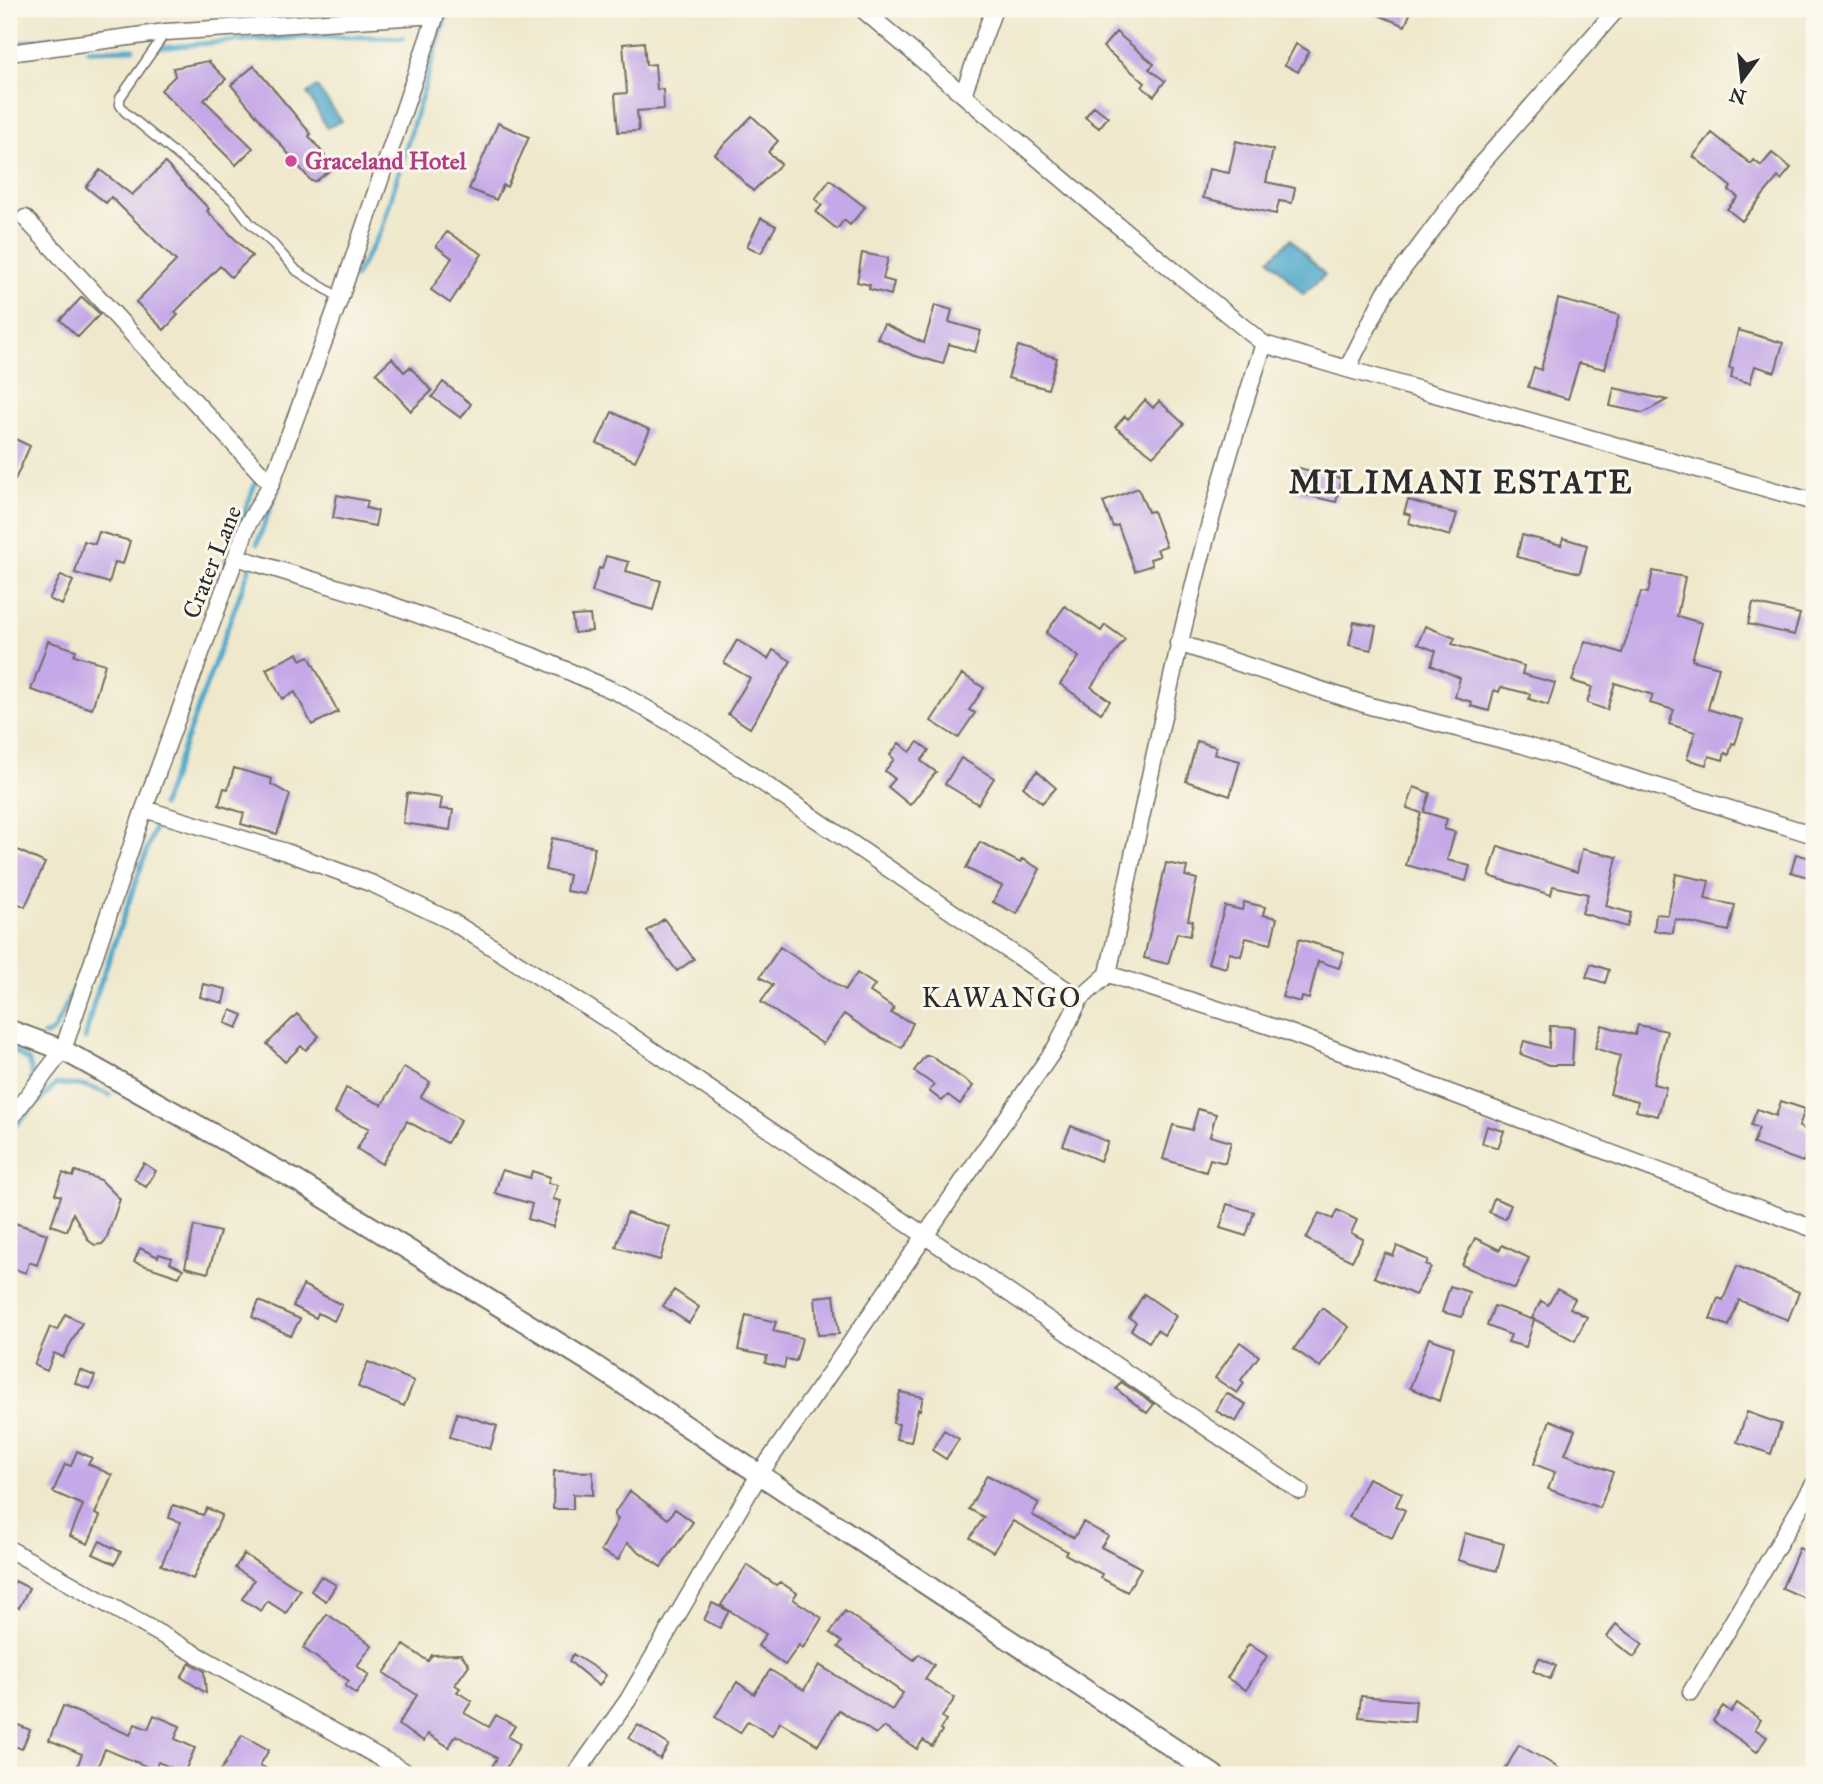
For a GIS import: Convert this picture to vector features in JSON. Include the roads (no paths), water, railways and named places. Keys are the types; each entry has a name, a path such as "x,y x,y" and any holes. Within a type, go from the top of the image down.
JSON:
{"street":[{"path":"862,9 1099,210 1264,344 1814,502"},
{"path":"963,94 993,9"},
{"path":"1347,369 1385,293 1483,162 1617,9"},
{"path":"9,53 166,32 437,12"},
{"name":"Crater Lane","path":"9,1120 63,1050 144,809 248,524 271,484 340,298 437,12"},
{"path":"25,218 271,484"},
{"path":"575,1775 628,1700 759,1475 1056,1047 1080,999 1108,974 1178,643 1237,423 1264,344"},
{"path":"236,557 397,607 538,658 621,694 697,738 1080,999"},
{"path":"1178,643 1370,706 1523,746 1814,835"},
{"path":"144,809 286,852 373,884 451,921 611,1022 1300,1491"},
{"path":"1108,974 1282,1030 1814,1229"},
{"path":"9,1030 63,1050 299,1182 588,1361 1214,1775"},
{"path":"1691,1692 1814,1484"},
{"path":"9,1549 411,1775"}],"lane":[{"path":"166,32 120,99 120,105 125,112 232,200 250,223 297,271 340,298"}],"water":[{"path":"317,87 342,121 327,128 307,93"},
{"path":"1291,239 1325,275 1303,294 1270,259"}],"waterway":[{"path":"354,278 381,231 448,9"},
{"path":"9,45 77,36"},
{"path":"159,48 282,38 404,38"},
{"path":"88,50 133,49"},
{"path":"225,565 258,476"},
{"path":"257,544 279,484"},
{"path":"162,805 250,567"},
{"path":"85,1039 94,1002 157,821"},
{"path":"44,1035 54,1030 82,970"},
{"path":"9,1048 29,1061 31,1082"},
{"path":"9,1132 56,1084 87,1086 110,1095"}],"place":[{"name":"Graceland Hotel","path":"291,161"}],"district":[{"name":"MILIMANI ESTATE","path":"1461,482"},
{"name":"KAWANGO","path":"1002,997"}]}
